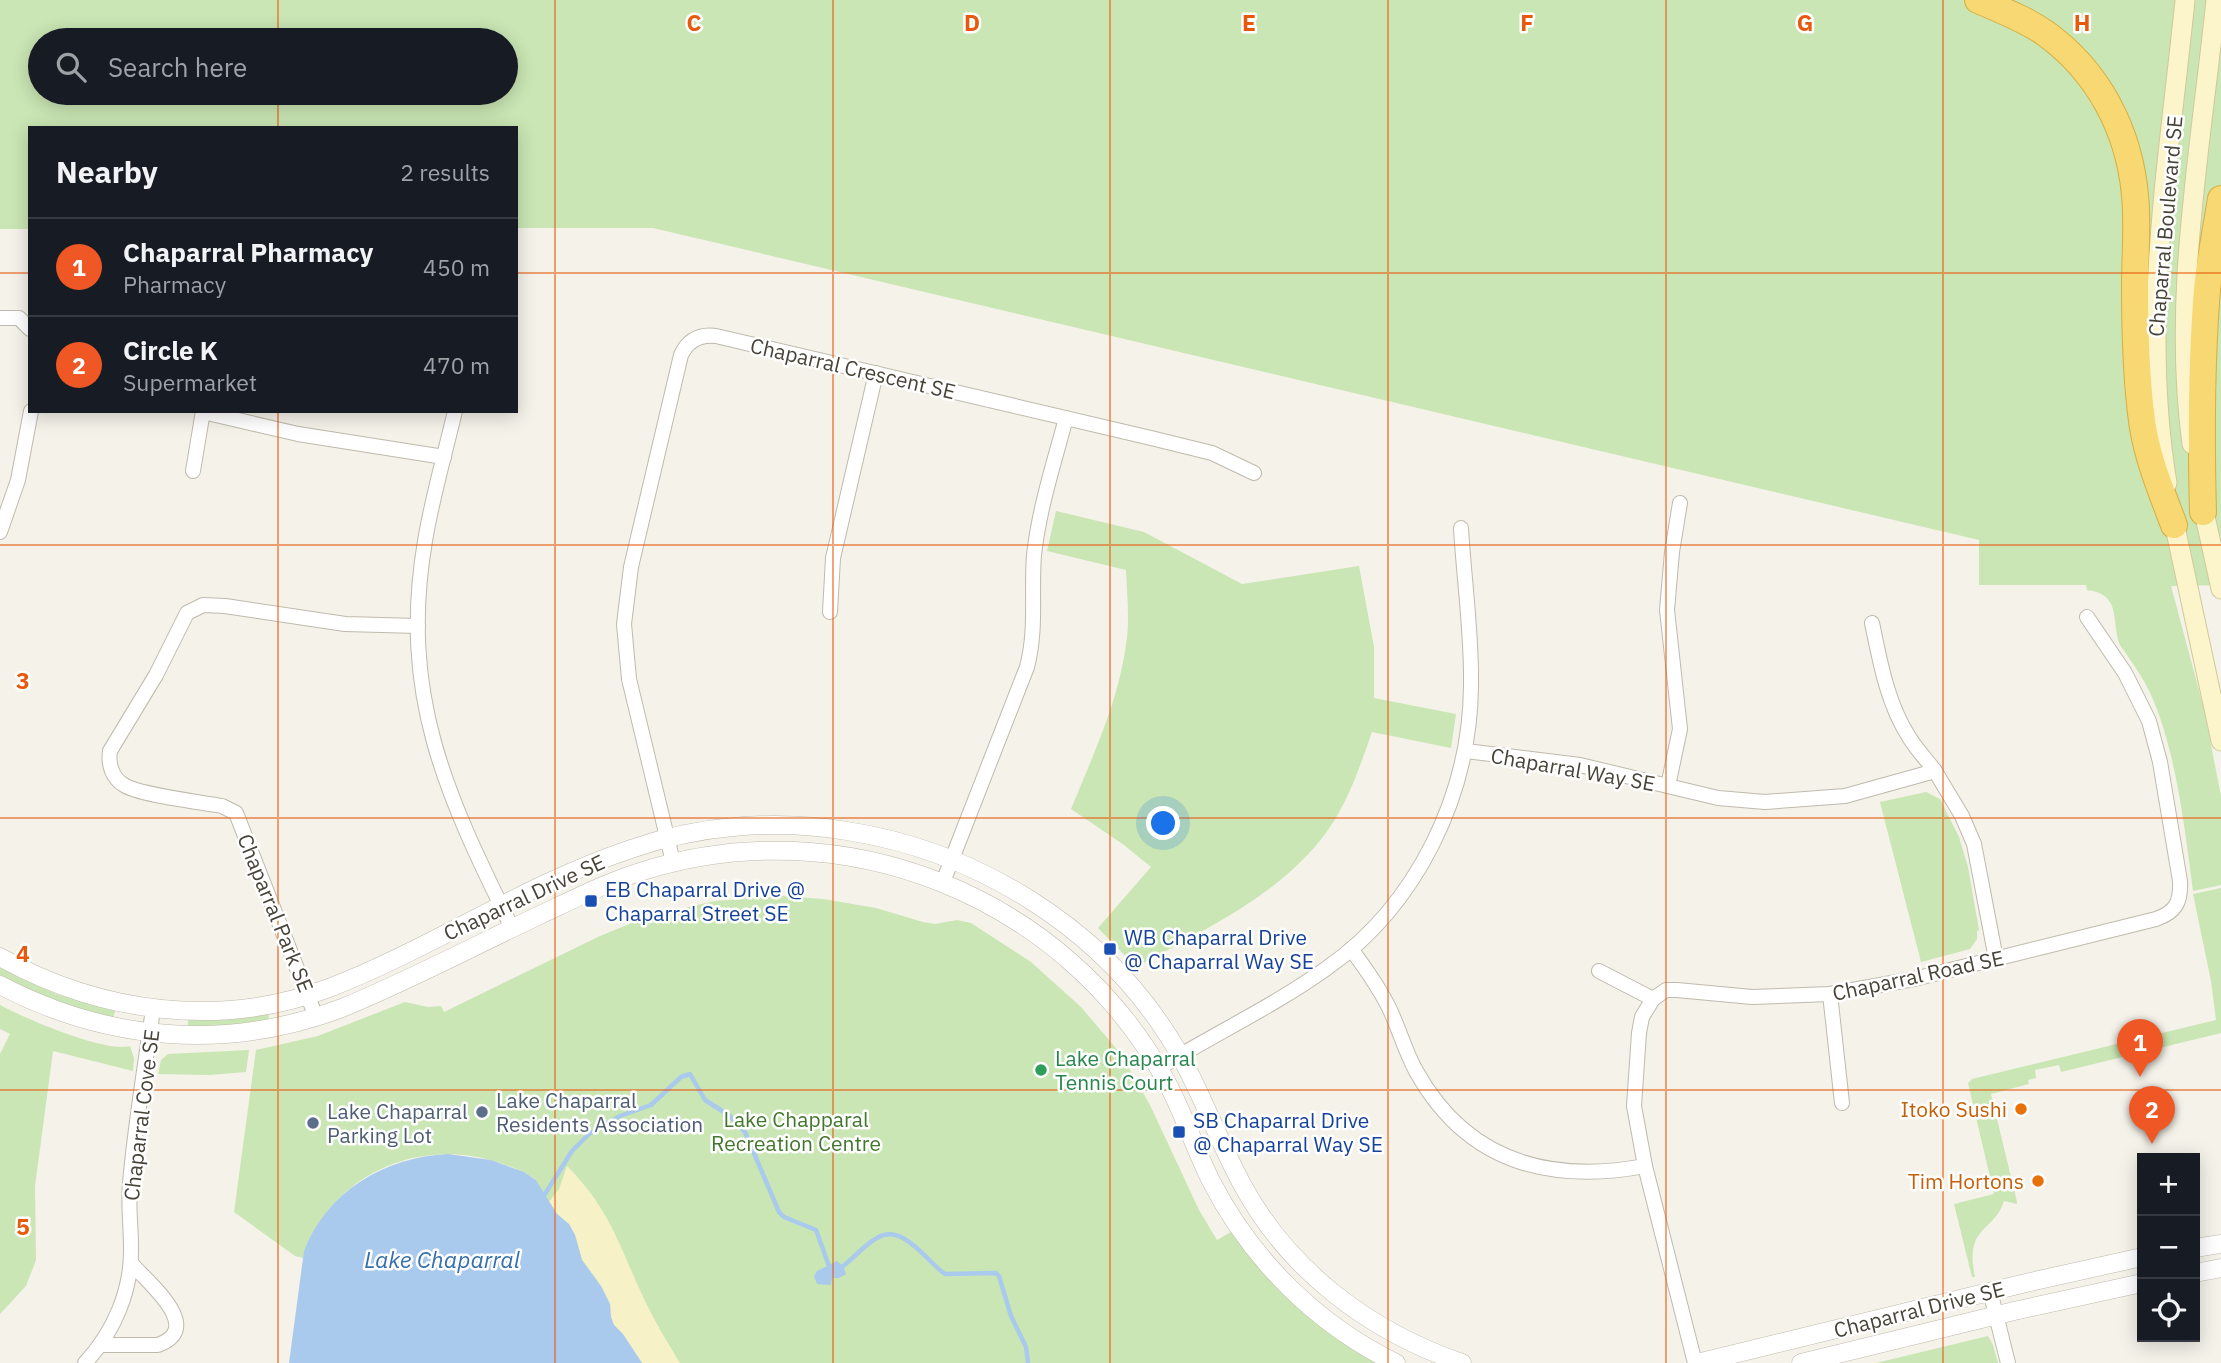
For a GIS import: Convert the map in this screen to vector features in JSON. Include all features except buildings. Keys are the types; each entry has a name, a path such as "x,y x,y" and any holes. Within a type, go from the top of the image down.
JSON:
{"highway":[{"path":"1978,0 2028,23 2066,50 2091,76 2110,106 2119,127 2135,194 2136,346 2141,415 2151,465 2174,525"},
{"path":"2203,512 2201,433 2204,326 2221,199"}],"main road":[{"name":"Chaparral Boulevard SE","path":"2185,0 2159,252 2155,329 2159,421 2174,525 2221,741"},
{"name":"Chaparral Boulevard SE","path":"2216,0 2184,315 2188,414 2203,512 2221,589"}],"street":[{"path":"0,318 19,318 28,327"},
{"name":"Chaparral Crescent SE","path":"673,862 629,679 624,607 648,491 684,348 694,338 716,336 1212,453 1254,473"},
{"path":"830,612 833,558 876,373"},
{"path":"0,532 18,480 31,413"},
{"path":"193,471 203,413"},
{"path":"207,413 289,432 444,457"},
{"path":"455,413 425,540 418,626 422,692 432,739 457,813 512,928"},
{"path":"943,883 1027,667 1034,631 1033,576 1036,543 1066,418"},
{"path":"1668,786 1680,729 1667,610 1672,552 1681,503"},
{"path":"1461,528 1471,670 1470,722 1466,751"},
{"name":"Chaparral Park SE","path":"316,1017 236,813 222,806 127,787 113,773 110,751 151,684 183,618 197,606 209,604 345,624 418,626"},
{"name":"Chaparral Road SE","path":"1653,999 1666,990 1677,989 1752,997 1830,995 1914,979 2169,914 2178,905 2180,881 2160,762 2149,720 2125,673 2087,617"},
{"path":"1872,623 1886,683 1896,712 1908,736 1936,771 1962,816 1974,844 1996,959"},
{"name":"Chaparral Way SE","path":"1159,1068 1302,985 1351,949 1391,908 1429,852 1449,809 1466,751 1580,765 1718,798 1765,802 1845,796 1936,771"},
{"name":"Chaparral Drive SE","path":"0,957 37,976 104,1000 153,1009 244,1009 309,995 362,973 597,861 667,838 737,827 818,827 894,840 952,859 993,878 1031,900 1088,943 1142,999 1180,1055 1242,1184 1259,1213 1291,1254 1334,1294 1379,1326 1418,1346 1462,1363"},
{"name":"Chaparral Drive SE","path":"0,985 38,1004 73,1017 150,1034 196,1036 276,1028 316,1017 387,989 609,883 673,862 736,852 803,850 868,859 916,872 943,883 1000,911 1060,953 1113,1005 1159,1068 1220,1198 1253,1246 1286,1284 1314,1309 1352,1338 1396,1363"},
{"path":"1351,949 1383,996 1409,1058 1426,1088 1448,1116 1466,1133 1511,1159 1548,1170 1587,1173 1645,1166"},
{"path":"1599,971 1653,999 1647,1006 1640,1025 1634,1084 1638,1136 1696,1363"},
{"path":"1830,995 1842,1102"},
{"name":"Chaparral Cove SE","path":"85,1363 100,1345 121,1305 131,1263 130,1184 153,1009"},
{"path":"2200,1247 2221,1244"},
{"name":"Chaparral Drive SE","path":"1696,1363 2137,1258"},
{"path":"100,1345 159,1345 167,1341 175,1329 176,1317 171,1306 131,1263"},
{"path":"2200,1272 2221,1268"},
{"name":"Chaparral Drive SE","path":"1801,1363 1996,1315 2137,1284"},
{"path":"1990,1291 2008,1363"}],"green space":[{"path":"0,0 2221,0 2221,585 2171,586 2204,709 2221,796 2221,885 2193,891 2187,842 2167,740 2148,688 2120,645 2113,610 2106,597 2087,590 2086,585 1979,585 1979,540 653,228 518,228 518,126 28,126 28,229 0,229"},
{"path":"1056,511 1144,532 1242,584 1359,566 1374,647 1374,698 1456,714 1451,748 1372,732 1342,807 1309,853 1265,892 1240,909 1136,967 1098,928 1151,867 1071,809 1117,688 1128,626 1126,570 1047,551"},
{"path":"1926,792 1940,799 1959,837 1968,867 1979,930 1970,949 1921,962 1880,802"},
{"path":"2221,888 2221,1033 2061,1072 2059,1065 2035,1070 2036,1078 2028,1080 2029,1084 1991,1094 2017,1204 2004,1201 1999,1212 1976,1239 1973,1248 1975,1277 1972,1277 1954,1204 1994,1194 1968,1083 1972,1079 2216,1020 2193,894"},
{"name":"Lake Chapparal Recreation Centre","path":"782,896 823,899 876,908 935,924 957,920 971,923 1031,962 1081,1007 1120,1053 1150,1105 1199,1210 1217,1240 1231,1232 1262,1271 1296,1305 1334,1336 1376,1363 642,1363 536,1180 497,1162 449,1154 402,1161 380,1169 341,1196 314,1230 303,1258 295,1256 234,1212 256,1050 318,1036 405,1002 428,1007 441,1006 444,1012 600,936 649,916 715,901"},
{"path":"0,967 56,994 115,1011 113,1018 69,1005 27,988 0,975"},
{"path":"0,1005 84,1040 118,1047 130,1046 134,1058 133,1071 53,1051 35,1186 36,1260 26,1286 0,1314 0,1054 10,1034 0,1029"},
{"path":"268,1013 269,1020 188,1027 188,1020 225,1019"},
{"path":"249,1050 246,1072 209,1075 158,1074 161,1060 168,1054"},
{"path":"1988,1336 1998,1363 1876,1363"}],"sand":[{"path":"567,1166 582,1182 604,1214 649,1309 680,1363 642,1363 623,1334 614,1326 610,1304 582,1260 575,1235 549,1202 559,1189"}],"water":[{"name":"Lake Chaparral","path":"448,1154 491,1160 524,1172 536,1180 557,1214 569,1224 582,1260 610,1304 614,1325 642,1363 289,1363 304,1251 327,1211 361,1181 381,1170 402,1162"},
{"path":"837,1261 846,1274 832,1278 831,1285 817,1284 814,1276 817,1271"}],"waterway":[{"path":"545,1194 572,1151 589,1134 620,1116 651,1105 681,1077 690,1074 705,1100 730,1116 745,1132 779,1212 784,1217 816,1230 829,1266"},
{"path":"843,1266 872,1241 887,1234 905,1239 945,1274 996,1273 1011,1316 1026,1347 1028,1363"}],"place":[{"name":"EB Chaparral Drive @ Chaparral Street SE","path":"591,901"},
{"name":"WB Chaparral Drive @ Chaparral Way SE","path":"1110,949"},
{"name":"Lake Chaparral Tennis Court","path":"1041,1070"},
{"name":"Chaparral Pharmacy","path":"2140,1077"},
{"name":"Itoko Sushi","path":"2021,1109"},
{"name":"Lake Chaparral Residents Association","path":"482,1112"},
{"name":"Lake Chaparral Parking Lot","path":"313,1123"},
{"name":"SB Chaparral Drive @ Chaparral Way SE","path":"1179,1132"},
{"name":"Circle K","path":"2152,1144"},
{"name":"Tim Hortons","path":"2038,1181"}]}
